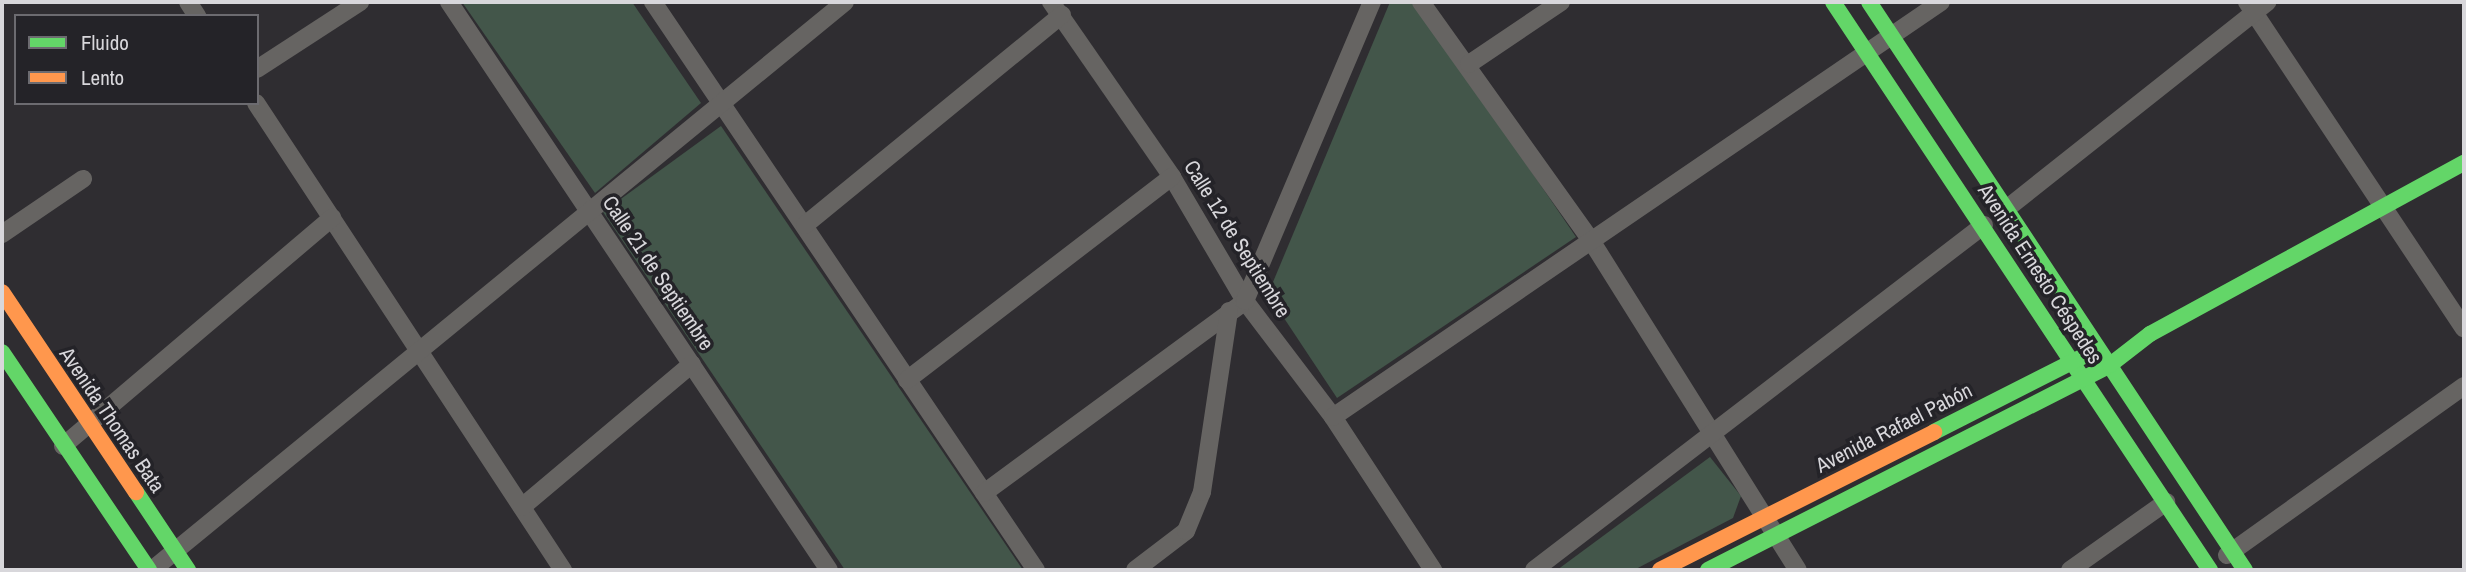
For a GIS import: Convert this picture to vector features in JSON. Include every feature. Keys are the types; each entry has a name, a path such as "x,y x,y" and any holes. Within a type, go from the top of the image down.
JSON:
{"main road":[{"name":"Avenida Ernesto Céspedes","path":"1833,2 1984,225 2209,570"},
{"name":"Avenida Ernesto Céspedes","path":"1869,2 2245,570"},
{"name":"Avenida Rafael Pabón","path":"1708,570 2110,365 2150,334 2464,163"},
{"name":"Avenida Thomas Bata","path":"2,292 188,570"},
{"name":"Avenida Rafael Pabón","path":"1660,570 2073,361 2099,349 2150,334"},
{"path":"2,352 151,570"}],"street":[{"path":"259,68 360,2"},
{"name":"Calle 21 de Septiembre","path":"449,2 829,570"},
{"path":"653,2 723,102 1036,570"},
{"path":"151,570 845,2"},
{"path":"984,493 1245,301 1372,2"},
{"path":"1421,2 1469,64 1592,242 1711,436 1798,570"},
{"path":"1469,64 1561,2"},
{"path":"1333,416 1941,2"},
{"path":"2005,210 2256,5 2381,206 2464,329"},
{"path":"805,225 1056,9"},
{"name":"Calle 12 de Septiembre","path":"1056,9 1172,177 1245,301 1333,416 1433,570"},
{"path":"257,105 563,570"},
{"path":"907,380 1172,177"},
{"path":"2,234 83,179"},
{"path":"64,446 332,218"},
{"path":"1534,570 1984,225"},
{"path":"1135,570 1186,531 1202,492 1229,311"},
{"path":"522,508 692,364"},
{"path":"2209,570 2464,386"},
{"path":"2070,570 2166,502"}],"green space":[{"path":"462,2 632,2 701,103 595,193"},
{"path":"1390,2 1416,2 1576,237 1337,398 1268,294"},
{"path":"721,126 1023,570 845,570 603,212"},
{"path":"1710,457 1741,496 1733,518 1634,570 1557,570"}],"traffic: fast":[{"path":"1833,2 2210,570"},
{"path":"1869,2 2245,570"},
{"path":"1708,570 2110,365 2150,334 2464,163"},
{"path":"2,352 149,570"},
{"path":"1934,432 2086,355"},
{"path":"136,492 188,570"}],"traffic: slow":[{"path":"2,292 136,492"},
{"path":"1660,570 1934,432"}]}
